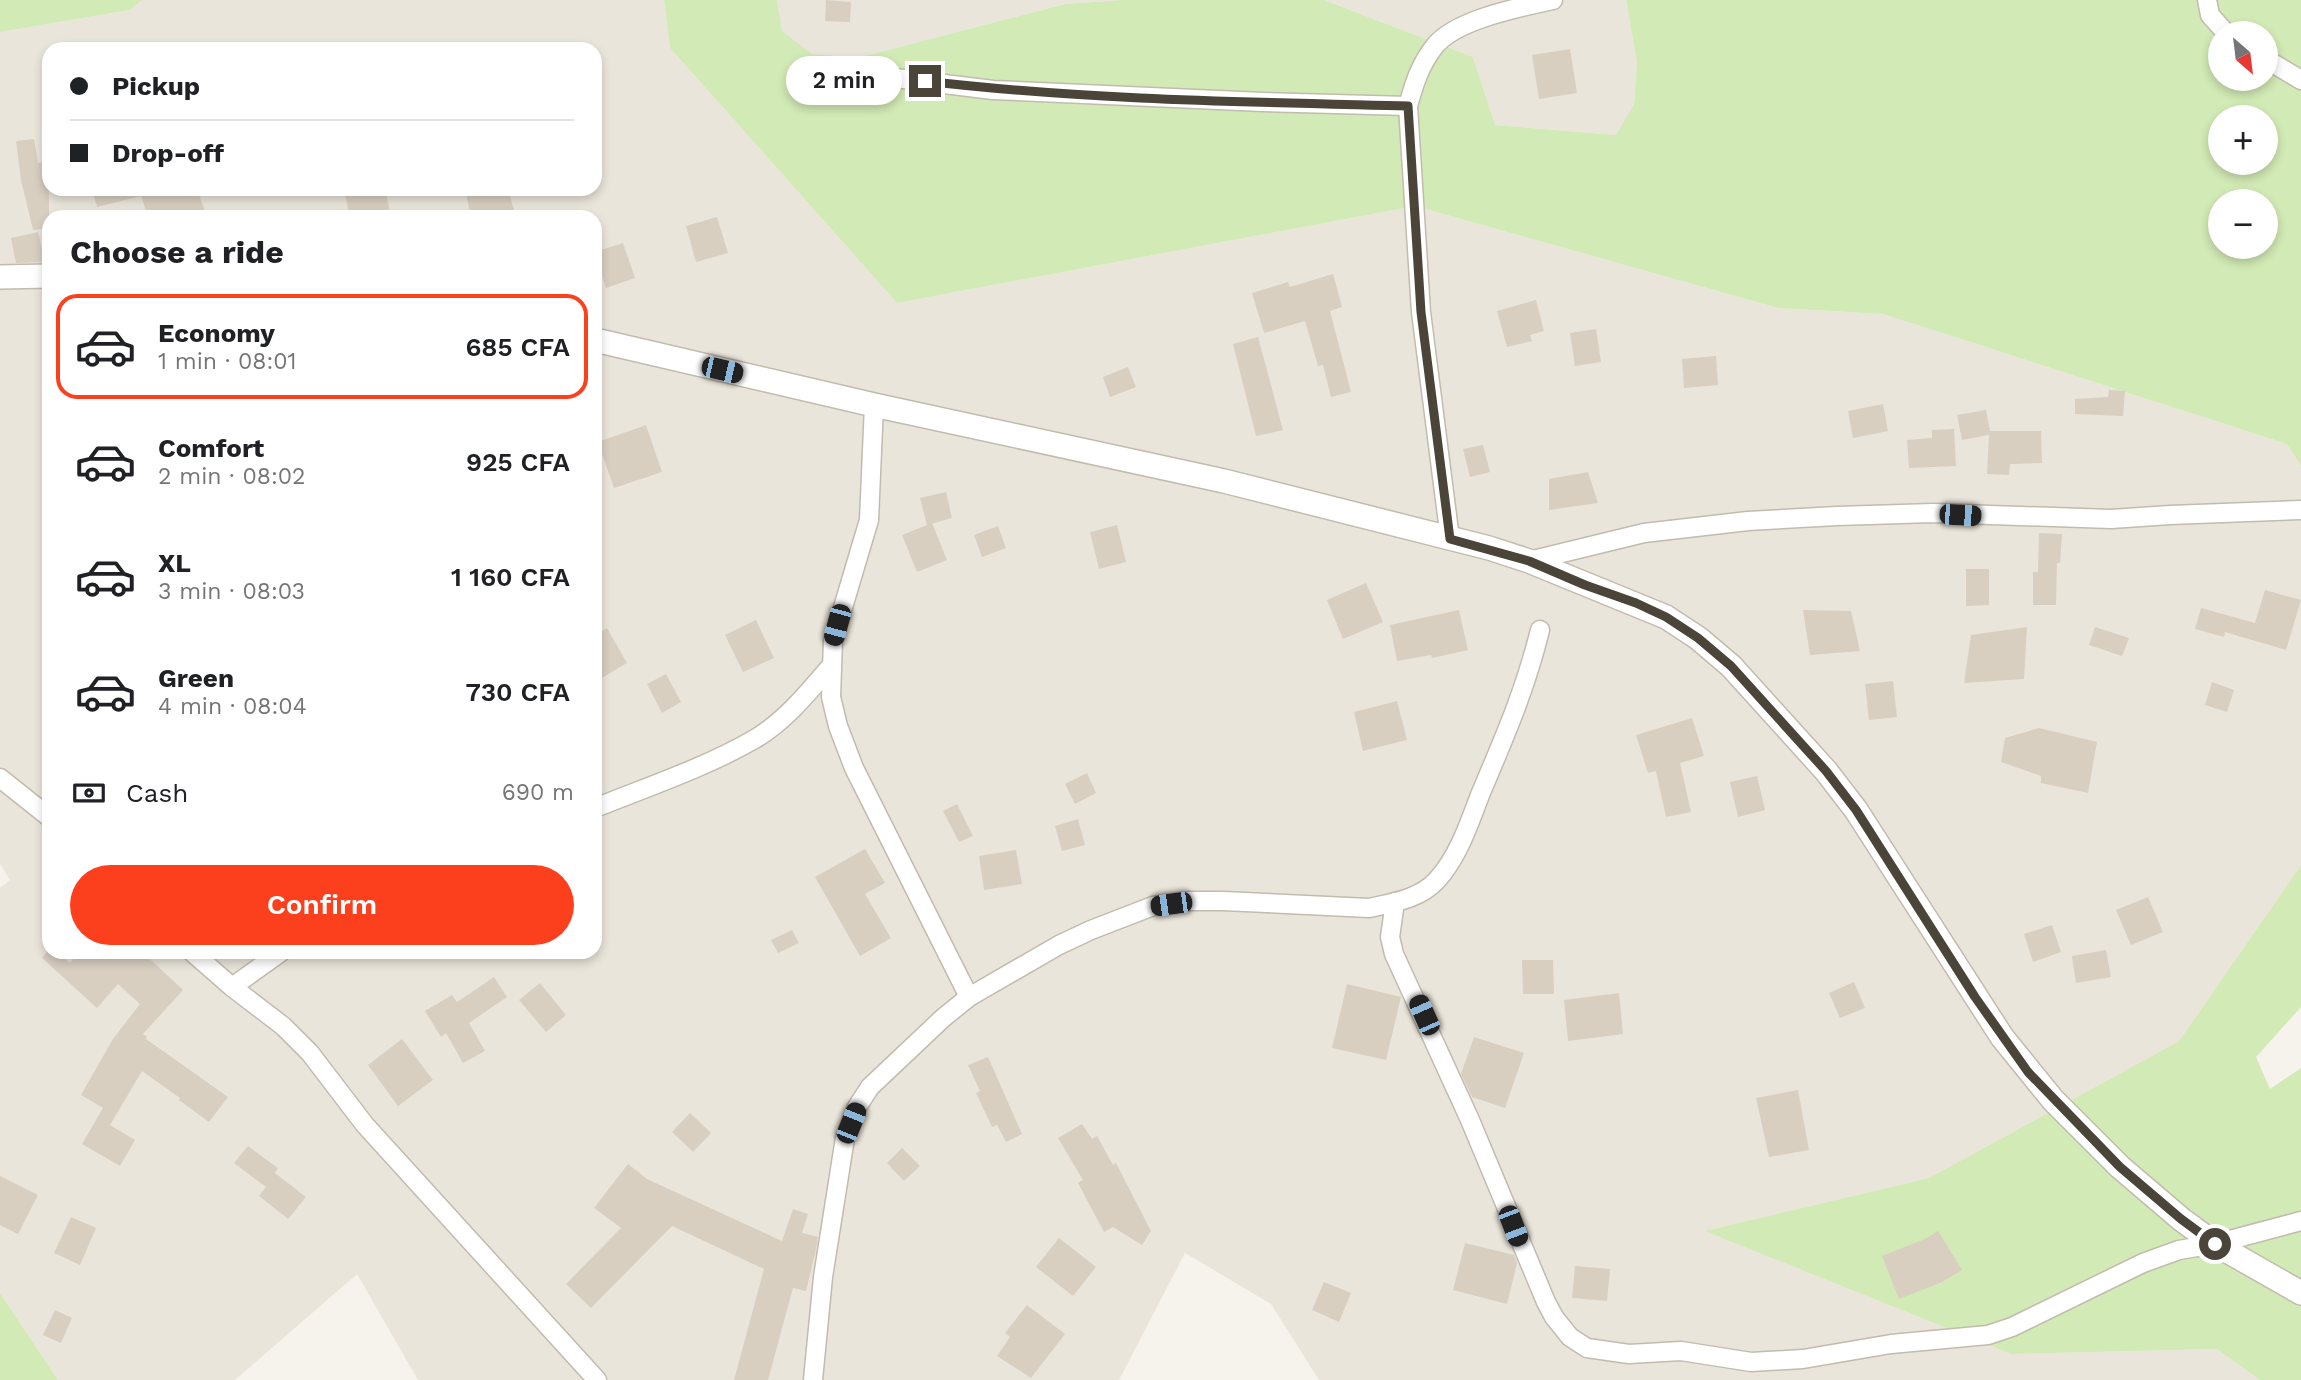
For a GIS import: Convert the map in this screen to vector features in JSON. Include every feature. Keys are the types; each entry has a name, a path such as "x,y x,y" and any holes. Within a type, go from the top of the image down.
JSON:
{"street":[{"path":"1450,539 1421,312 1408,106 1418,73 1436,44 1470,22 1553,0"},
{"path":"2207,0 2210,15 2215,21"},
{"path":"2278,66 2301,79"},
{"path":"822,74 879,76 993,90 1408,106"},
{"path":"0,277 42,276"},
{"path":"602,342 874,405 1224,481 1450,539 1529,561 1666,617 1698,638 1731,666 1826,771 1856,810 1975,997 2028,1072 2120,1167 2181,1219 2215,1244 2301,1293"},
{"path":"874,405 869,520 833,640 831,697 838,726 854,768 969,997"},
{"path":"1529,561 1644,533 1748,521 1933,513 2111,519 2171,514 2301,510"},
{"path":"813,1380 823,1277 845,1138 857,1107 870,1087 969,997 1070,940 1153,906 1189,901 1223,901 1368,908 1417,894 1436,881 1466,834 1524,688 1540,630"},
{"path":"602,805 754,740 798,704 830,667"},
{"path":"0,778 42,811"},
{"path":"1395,902 1390,937 1394,954 1474,1130 1546,1301 1554,1317 1570,1337 1587,1348 1629,1354 1681,1351 1751,1362 1803,1359 1891,1344 1988,1335 2143,1263 2179,1250 2215,1244 2301,1222"},
{"path":"200,959 283,1026 310,1053 365,1125 591,1378"},
{"path":"232,987 271,959"}],"shaded area":[{"path":"142,0 664,0 670,48 897,303 1415,206 1778,308 1883,314 2287,444 2301,466 2301,865 2179,1041 1929,1178 1706,1231 2011,1354 2217,1349 2260,1380 1319,1380 1271,1304 1185,1253 1119,1380 418,1380 357,1274 235,1380 58,1380 0,1293 0,888 10,880 0,864 0,32 130,10"},
{"path":"777,0 1122,0 1065,4 857,58 812,55 781,31"},
{"path":"1324,0 1626,0 1637,62 1634,104 1617,135 1495,125 1473,57"}],"green space":[{"path":"0,0 142,0 130,10 0,32"},
{"path":"664,0 777,0 782,31 812,54 857,58 1065,4 1122,0 1324,0 1473,57 1495,125 1616,135 1634,104 1637,62 1626,0 2301,0 2301,466 2287,444 1883,314 1778,308 1415,206 897,303 670,48"},
{"path":"2301,865 2301,1007 2256,1057 2270,1089 2301,1068 2301,1380 2260,1380 2217,1349 2011,1354 1705,1231 1929,1178 2179,1041"},
{"path":"0,1293 58,1380 0,1380"}],"building":[{"path":"826,0 851,2 850,22 825,21"},
{"path":"1570,49 1577,93 1539,99 1532,55"},
{"path":"34,139 38,163 42,162 42,196 49,196 49,210 42,210 42,229 33,230 21,180 16,141"},
{"path":"94,196 141,196 97,207"},
{"path":"141,196 200,196 204,210 146,210"},
{"path":"345,196 386,196 390,210 348,210"},
{"path":"466,196 510,196 514,210 470,210"},
{"path":"717,217 728,253 696,262 686,226"},
{"path":"38,232 42,262 16,263 11,238"},
{"path":"623,243 635,278 606,288 602,275 602,250"},
{"path":"1333,274 1342,307 1330,311 1351,392 1331,397 1323,365 1318,366 1305,321 1264,333 1252,293 1288,282 1290,287"},
{"path":"1536,300 1544,331 1530,335 1532,341 1507,347 1497,311"},
{"path":"1596,329 1601,362 1575,366 1570,333"},
{"path":"1258,337 1283,430 1256,436 1233,344"},
{"path":"1716,356 1718,385 1684,388 1682,359"},
{"path":"1128,367 1136,387 1110,397 1103,377"},
{"path":"2109,390 2125,391 2123,416 2075,414 2075,399 2108,397"},
{"path":"1883,404 1888,431 1853,438 1848,411"},
{"path":"1986,410 1990,431 2041,431 2042,463 2010,464 2009,475 1987,474 1989,435 1962,440 1957,415"},
{"path":"646,425 662,472 614,488 602,454 602,441"},
{"path":"1954,429 1956,466 1909,468 1907,440 1932,438 1932,430"},
{"path":"1483,445 1490,472 1470,477 1463,449"},
{"path":"1588,472 1598,503 1549,510 1549,479"},
{"path":"946,492 952,518 927,525 920,498"},
{"path":"932,523 947,560 917,572 902,535"},
{"path":"1117,525 1126,562 1099,569 1090,532"},
{"path":"998,526 1006,548 982,557 974,535"},
{"path":"2039,533 2062,534 2060,563 2057,563 2056,605 2033,605 2033,572 2038,572"},
{"path":"1966,569 1989,569 1989,605 1966,606"},
{"path":"1366,583 1383,622 1343,639 1327,600"},
{"path":"2265,590 2301,600 2286,650 2225,632 2224,637 2195,629 2201,608 2255,623"},
{"path":"1459,610 1468,650 1432,658 1431,655 1397,661 1390,625"},
{"path":"1803,610 1851,611 1860,651 1810,655"},
{"path":"756,620 774,658 743,672 725,635"},
{"path":"2027,627 2024,679 1964,683 1971,635"},
{"path":"2095,627 2129,638 2122,656 2089,645"},
{"path":"607,628 627,663 602,678 602,631"},
{"path":"666,674 681,702 662,713 647,684"},
{"path":"1893,681 1897,717 1869,720 1865,684"},
{"path":"2212,682 2234,690 2227,712 2205,705"},
{"path":"1397,701 1407,740 1363,751 1354,712"},
{"path":"1692,718 1704,756 1680,763 1691,812 1666,817 1656,771 1648,773 1636,735"},
{"path":"2039,728 2097,742 2088,793 2041,783 2041,776 2001,762 2005,738"},
{"path":"1087,773 1096,793 1075,804 1065,784"},
{"path":"1757,776 1765,810 1738,817 1730,782"},
{"path":"957,804 973,836 959,842 943,811"},
{"path":"1078,819 1085,845 1062,851 1055,826"},
{"path":"865,849 885,883 865,894 891,938 860,956 815,877"},
{"path":"1016,850 1022,884 984,890 979,856"},
{"path":"2148,897 2163,932 2131,945 2116,910"},
{"path":"2052,925 2061,952 2033,962 2024,934"},
{"path":"792,930 799,943 778,953 771,940"},
{"path":"2106,950 2111,977 2076,983 2072,956"},
{"path":"43,959 66,959 70,963 73,959 149,959 183,990 143,1034 146,1039 228,1097 209,1122 142,1071 110,1125 135,1140 120,1166 82,1144 103,1108 81,1095 113,1039 140,1004 118,984 97,1008"},
{"path":"1522,960 1553,960 1554,994 1523,994"},
{"path":"494,977 507,997 469,1023 485,1051 463,1063 446,1033 441,1037 425,1011 452,995 457,1002"},
{"path":"1854,982 1865,1008 1840,1018 1829,993"},
{"path":"540,983 566,1015 546,1032 519,1000"},
{"path":"1347,984 1401,997 1386,1060 1332,1048"},
{"path":"1619,993 1623,1034 1568,1041 1564,1000"},
{"path":"1474,1037 1524,1053 1505,1108 1472,1097 1461,1074"},
{"path":"402,1039 433,1080 398,1106 368,1065"},
{"path":"988,1057 1022,1134 1006,1142 997,1125 992,1127 976,1093 980,1091 968,1065"},
{"path":"1798,1090 1809,1150 1769,1157 1756,1098"},
{"path":"690,1113 711,1133 693,1152 672,1132"},
{"path":"1082,1124 1092,1139 1097,1136 1113,1165 1116,1163 1151,1231 1142,1245 1113,1227 1104,1232 1078,1183 1083,1180 1058,1138"},
{"path":"248,1146 278,1168 275,1173 306,1197 288,1219 259,1196 266,1187 234,1163"},
{"path":"902,1148 920,1166 904,1181 887,1163"},
{"path":"628,1164 647,1179 782,1241 793,1209 808,1214 802,1233 818,1237 815,1254 806,1291 793,1288 768,1380 734,1380 764,1269 672,1226 591,1308 566,1284 621,1228 594,1208"},
{"path":"0,1176 38,1195 18,1234 0,1225"},
{"path":"71,1217 96,1228 80,1265 54,1253"},
{"path":"1938,1231 1962,1270 1942,1282 1899,1299 1882,1256"},
{"path":"1059,1238 1096,1267 1073,1296 1036,1267"},
{"path":"1465,1243 1514,1255 1517,1263 1507,1304 1453,1290"},
{"path":"1575,1266 1610,1269 1607,1301 1572,1298"},
{"path":"1324,1282 1351,1293 1339,1322 1312,1310"},
{"path":"1027,1305 1065,1334 1031,1378 997,1356 1010,1337 1005,1333"},
{"path":"55,1310 72,1318 61,1343 43,1335"}],"route":[{"path":"925,81 993,90 1408,106 1421,312 1450,539 1529,561 1601,592 1636,603 1666,617 1698,638 1731,666 1826,771 1856,810 1975,997 2028,1072 2148,1193 2215,1244"}]}
